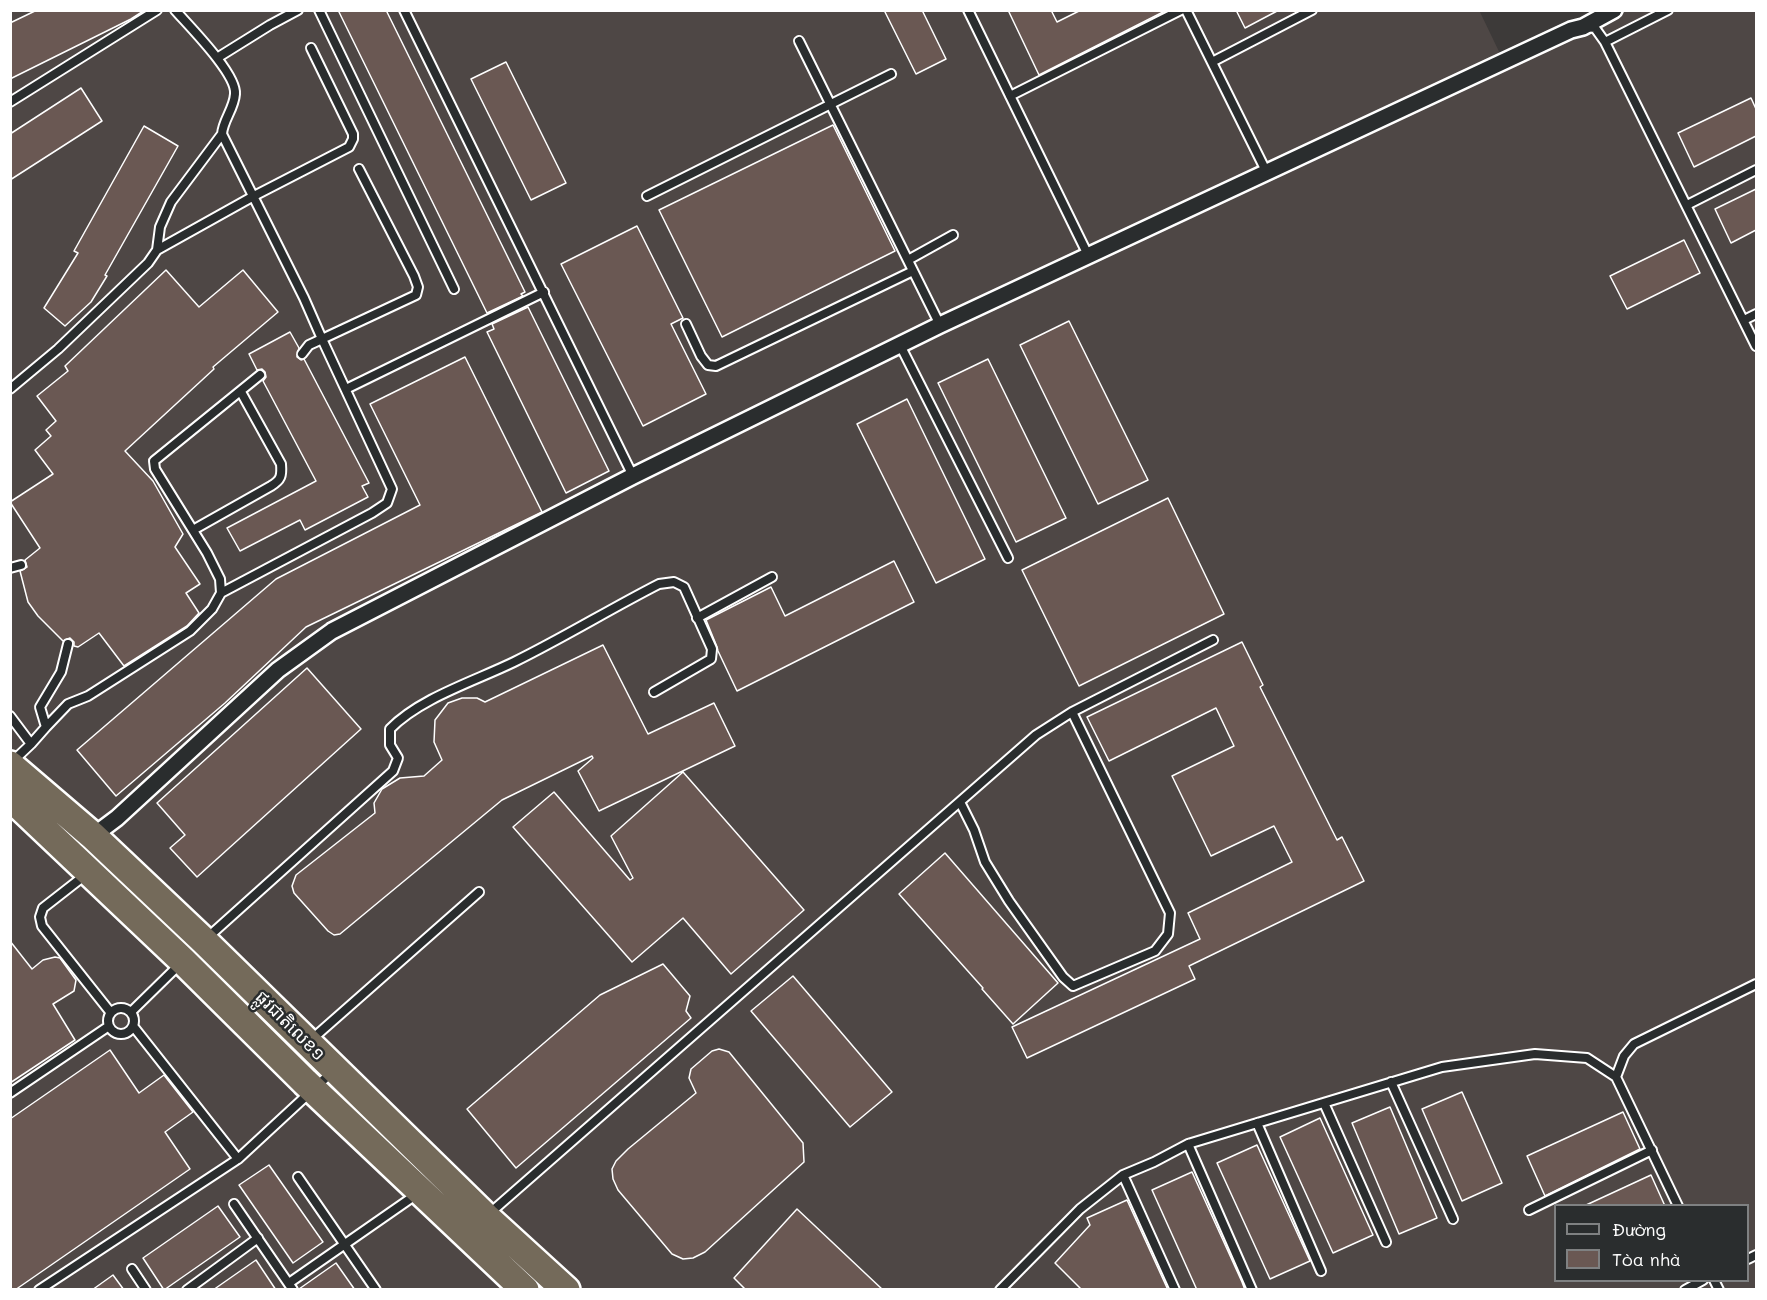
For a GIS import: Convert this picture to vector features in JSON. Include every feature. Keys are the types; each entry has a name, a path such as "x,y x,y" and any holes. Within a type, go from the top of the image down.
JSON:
{"highway":[{"name":"ផ្លូវជាតិលេខ១","path":"10,764 93,836 204,941 334,1070 476,1226 525,1290"},
{"name":"ផ្លូវជាតិលេខ១","path":"12,802 183,961 421,1191 476,1226 566,1290"}],"street":[{"path":"93,836 117,818 278,670 323,638 633,476 940,325 1268,173 1476,73 1571,30 1583,27 1614,10"}],"lane":[{"path":"10,102 158,10"},
{"path":"10,764 68,704 88,696 190,631 212,609 221,593 387,503 392,489 304,298 222,134 222,125 236,94 234,84 217,58 175,10"},
{"path":"217,58 298,10"},
{"path":"319,10 454,289"},
{"path":"404,10 633,476"},
{"path":"968,10 1088,255"},
{"path":"1010,96 1181,10"},
{"path":"1186,10 1268,173"},
{"path":"1212,62 1312,10"},
{"path":"1605,42 1668,10"},
{"path":"1583,27 1595,28 1605,42 1756,346"},
{"path":"799,41 940,325"},
{"path":"10,389 58,349 148,263 157,250 349,147 353,134 311,48"},
{"path":"647,196 891,74"},
{"path":"157,250 160,227 171,202 222,134"},
{"path":"302,354 309,345 416,295 418,287 414,276 359,169"},
{"path":"1687,205 1756,170"},
{"path":"908,260 953,235"},
{"path":"686,324 701,356 708,365 716,366 913,271"},
{"path":"346,389 544,292"},
{"path":"1744,320 1756,314"},
{"path":"900,345 1008,558"},
{"path":"221,593 220,579 194,530 155,469 154,461 260,375"},
{"path":"194,530 272,486 279,481 282,475 281,464 241,392"},
{"path":"10,568 21,565"},
{"path":"697,618 772,577"},
{"path":"204,941 393,771 398,758 390,745 390,729 401,718 450,691 515,662 659,584 674,582 684,587 711,649 711,659 654,692"},
{"path":"476,1226 1036,735 1072,712 1213,640"},
{"path":"46,726 40,707 62,672 68,644"},
{"path":"960,801 974,830 985,862 1063,978 1073,986 1155,951 1168,934 1170,913 1072,712"},
{"path":"10,716 31,744"},
{"path":"88,872 44,908 40,918 42,926 111,1013"},
{"path":"307,1043 479,892"},
{"path":"131,1012 183,961"},
{"path":"1616,1077 1624,1056 1634,1044 1756,984"},
{"path":"121,1008 131,1012 134,1019 133,1026 128,1032 121,1034 114,1032 109,1026 108,1019 111,1013 121,1008"},
{"path":"10,1093 109,1026"},
{"path":"133,1026 238,1159"},
{"path":"1000,1290 1080,1209 1123,1175 1188,1144 1443,1067 1535,1054 1587,1058 1616,1077 1677,1204"},
{"path":"39,1290 238,1159 334,1070"},
{"path":"1391,1083 1453,1219"},
{"path":"1324,1103 1386,1242"},
{"path":"1257,1123 1321,1271"},
{"path":"1188,1144 1252,1290"},
{"path":"1529,1210 1652,1150"},
{"path":"1123,1175 1176,1290"},
{"path":"298,1177 376,1290"},
{"path":"234,1204 291,1286 421,1191"},
{"path":"186,1290 258,1238"},
{"path":"132,1269 146,1290"},
{"path":"1685,1290 1701,1282"}],"shaded area":[{"path":"1479,10 1505,64 1606,11 1756,11 1756,1289 11,1289 10,11"}],"building":[{"path":"37,10 145,10 10,79 10,23"},
{"path":"338,10 386,10 525,292 521,294 523,296 487,313"},
{"path":"884,10 922,10 946,59 916,74"},
{"path":"1008,10 1051,10 1057,22 1081,10 1167,10 1039,75"},
{"path":"1236,10 1279,10 1245,28"},
{"path":"506,62 566,183 531,200 471,79"},
{"path":"81,88 102,121 10,180 10,134"},
{"path":"1751,98 1756,109 1756,136 1694,167 1678,133"},
{"path":"833,125 895,251 722,337 659,210"},
{"path":"144,126 178,146 91,302 65,326 44,308 78,253 74,251"},
{"path":"1756,189 1756,230 1731,243 1715,209"},
{"path":"637,226 683,318 671,324 706,394 643,426 561,264"},
{"path":"1684,240 1700,273 1627,309 1610,276"},
{"path":"166,270 199,307 243,270 278,312 213,367 214,369 125,451 153,481 183,534 175,547 200,584 186,593 199,613 187,626 124,666 99,633 78,647 74,646 70,638 63,641 38,616 28,602 20,571 27,567 25,560 40,548 10,502 53,474 35,450 51,436 46,430 56,421 37,396 68,371 65,366"},
{"path":"528,307 609,471 566,493 487,332 494,329 492,324"},
{"path":"1069,321 1148,480 1098,504 1020,345"},
{"path":"290,332 299,348 297,357 304,359 369,483 362,486 368,497 305,530 300,520 240,551 227,528 316,481 263,381 266,377 265,372 262,369 257,370 249,354"},
{"path":"465,357 542,512 306,627 225,703 116,796 77,750 276,579 420,505 370,404"},
{"path":"988,359 1066,518 1016,542 938,383"},
{"path":"907,399 985,559 936,583 857,424"},
{"path":"1168,498 1224,614 1079,686 1022,570"},
{"path":"894,561 914,602 737,691 706,620 771,587 785,616"},
{"path":"1242,642 1263,685 1260,687 1337,840 1342,837 1364,881 1189,966 1195,979 1027,1058 1012,1027 1200,939 1188,913 1292,862 1274,826 1211,856 1172,776 1234,746 1216,708 1109,761 1087,717"},
{"path":"603,645 648,734 714,703 735,746 599,811 578,771 593,758 592,756 502,800 340,934 334,935 328,931 294,893 292,886 296,875 375,813 374,803 382,789 400,778 424,776 442,760 434,742 435,720 448,703 462,698 477,698 485,702"},
{"path":"307,668 361,729 197,877 170,848 185,835 157,803"},
{"path":"683,772 804,910 731,974 683,918 632,962 513,827 554,792 630,880 633,878 611,836"},
{"path":"945,853 1058,983 1013,1024 899,894"},
{"path":"10,941 32,969 43,960 60,958 76,980 74,991 53,1004 75,1040 10,1083"},
{"path":"663,964 690,996 686,1011 691,1018 516,1168 467,1109 600,995"},
{"path":"793,976 892,1092 850,1127 751,1011"},
{"path":"719,1049 729,1052 803,1143 804,1162 705,1252 693,1258 683,1259 672,1254 618,1190 612,1169 616,1161 628,1149 696,1093 689,1078 691,1069 712,1051"},
{"path":"110,1050 139,1093 164,1075 193,1112 165,1132 190,1169 15,1290 10,1290 10,1119"},
{"path":"1462,1092 1502,1183 1462,1201 1422,1109"},
{"path":"1390,1107 1437,1218 1399,1234 1352,1123"},
{"path":"1623,1112 1640,1149 1545,1196 1527,1156"},
{"path":"1320,1118 1373,1235 1333,1253 1280,1137"},
{"path":"1257,1145 1310,1261 1270,1279 1217,1163"},
{"path":"269,1165 323,1242 293,1263 239,1185"},
{"path":"1192,1172 1245,1290 1197,1290 1152,1190"},
{"path":"1651,1175 1664,1204 1588,1204"},
{"path":"1127,1200 1168,1290 1082,1290 1055,1263 1090,1225 1087,1218"},
{"path":"218,1206 240,1237 164,1290 143,1258"},
{"path":"797,1209 883,1290 746,1290 734,1278"},
{"path":"256,1260 276,1290 213,1290"},
{"path":"336,1263 355,1290 299,1290 299,1289"},
{"path":"113,1275 124,1290 92,1290"}]}
